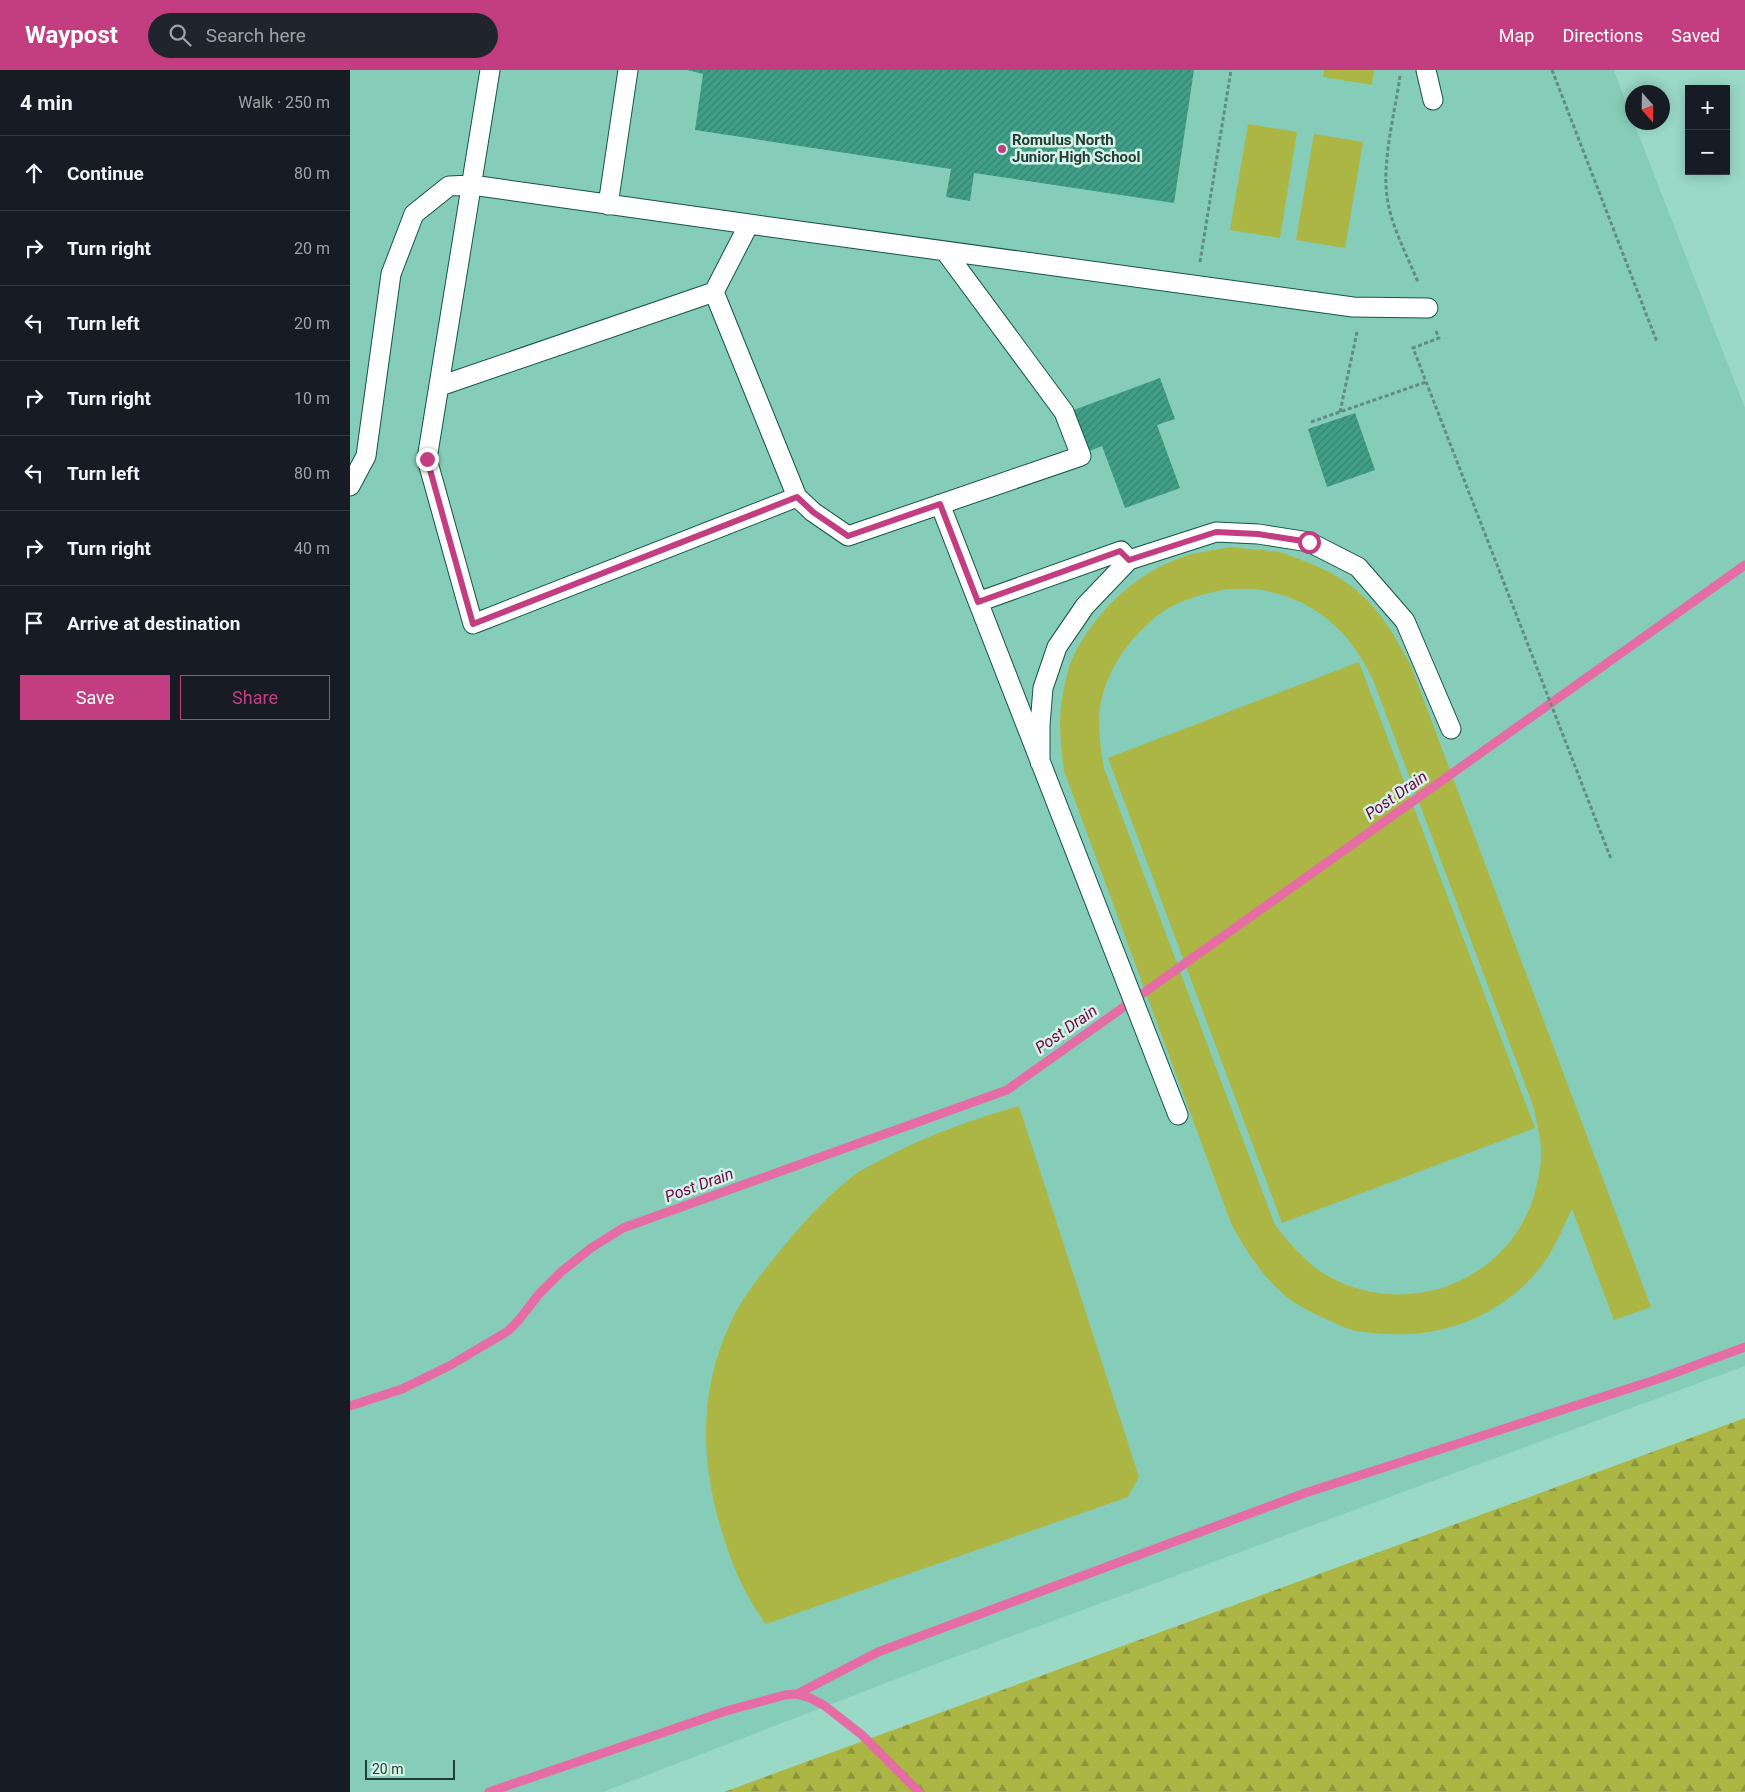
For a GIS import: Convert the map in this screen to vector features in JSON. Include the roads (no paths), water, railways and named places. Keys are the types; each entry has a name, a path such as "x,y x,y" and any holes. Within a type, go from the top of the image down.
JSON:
{"lane":[{"path":"490,70 427,459 473,624 797,497"},
{"path":"608,205 628,70"},
{"path":"1426,70 1433,100"},
{"path":"350,486 366,456 391,274 414,214 449,186 472,185 1354,307 1428,308"},
{"path":"440,386 714,292 749,224"},
{"path":"714,292 797,497 813,512 848,536 1081,456 1064,412 945,251"},
{"path":"940,504 1178,1115"},
{"path":"1040,762 1043,688 1057,647 1085,606 1129,560 1216,532 1258,534 1309,542 1358,567 1405,621 1452,729"},
{"path":"978,602 1120,551 1129,560"}],"waterway":[{"name":"Post Drain","path":"350,1406 402,1389 449,1366 508,1331 539,1294 561,1272 591,1248 623,1228 1007,1090 1745,565"},
{"path":"797,1694 878,1652 1305,1493 1658,1379 1745,1347"},
{"path":"489,1792 726,1711 785,1695 797,1694 825,1706 862,1735 919,1792"}],"place":[{"name":"Romulus North Junior High School","path":"1002,149"}]}
